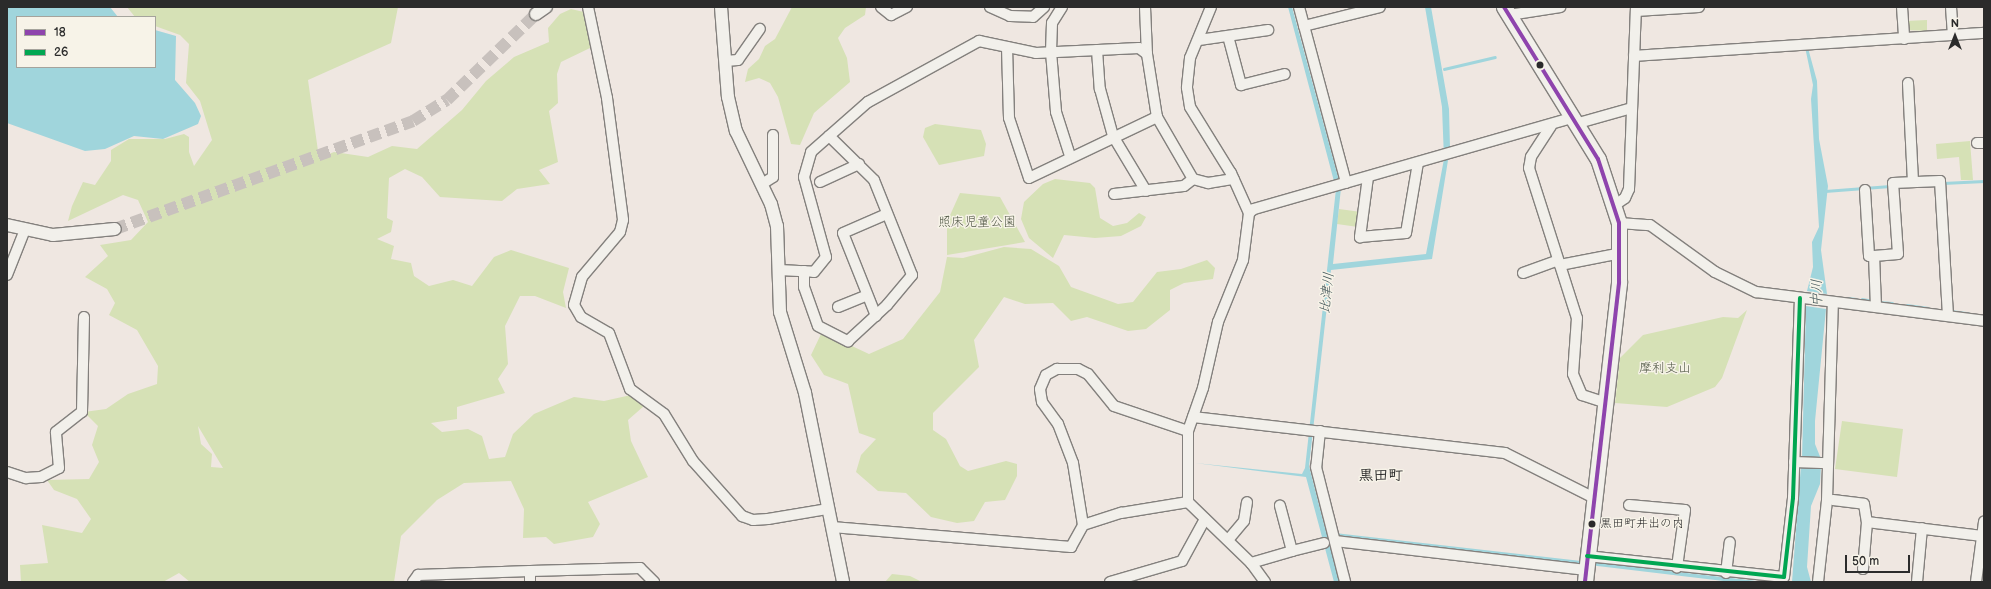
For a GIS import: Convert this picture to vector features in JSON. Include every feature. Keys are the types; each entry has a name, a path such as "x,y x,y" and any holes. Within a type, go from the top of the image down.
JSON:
{"main road":[{"path":"1506,11 1598,159 1615,205 1619,223 1621,254 1606,403 1586,567"}],"street":[{"path":"536,14 546,7"},
{"path":"588,7 606,98 623,220 620,232 582,277 574,305 581,317 610,333 630,389 664,414 693,461 742,516 753,520 768,519 828,509"},
{"path":"721,7 725,61 736,131 762,184 777,226 784,330 805,393 843,582"},
{"path":"881,7 891,15 907,7"},
{"path":"990,7 1010,16 1028,17 1033,17 1044,7"},
{"path":"1062,7 1052,23 1051,52 1056,112 1070,156"},
{"path":"1145,7 1147,54 1157,117 1193,179 1208,183 1234,179"},
{"path":"1211,7 1187,70 1190,107 1234,179 1249,213 1243,260 1218,322 1188,431 1188,502 1251,563 1265,582"},
{"path":"1299,7 1340,185"},
{"path":"1304,26 1380,7"},
{"path":"1506,11 1560,7"},
{"path":"1615,205 1625,198 1629,189 1636,9 1699,7"},
{"path":"1902,7 1904,39"},
{"path":"1951,7 1953,35"},
{"path":"725,61 738,60 760,30"},
{"path":"1199,40 1268,30"},
{"path":"1634,56 1984,33"},
{"path":"1228,36 1241,85 1285,74"},
{"path":"779,270 814,272 826,256 804,177 811,152 868,102 980,41 1008,47 1051,52 1139,48 1147,54"},
{"path":"1008,47 1009,118 1029,178 1070,156 1157,117"},
{"path":"1097,50 1100,90 1114,136 1146,191"},
{"path":"1908,83 1913,182"},
{"path":"1249,213 1254,209 1551,126 1632,108"},
{"path":"1551,126 1531,157 1529,168 1577,318 1573,374 1582,395 1606,403"},
{"path":"762,184 773,177 773,135"},
{"path":"804,271 804,287 818,326 848,341 876,316 912,276 874,180 829,136"},
{"path":"1368,177 1360,237 1406,233 1418,163"},
{"path":"820,182 859,164"},
{"path":"1114,194 1184,186 1193,179"},
{"path":"1865,190 1869,256 1898,254 1893,183 1940,181 1948,316"},
{"path":"876,316 843,233 887,214"},
{"path":"1619,223 1650,225 1738,286 1766,294 1876,306 1984,321"},
{"path":"7,225 24,232 53,235 115,229"},
{"path":"7,275 24,232"},
{"path":"1523,273 1559,262 1621,254"},
{"path":"1874,256 1876,306"},
{"path":"838,307 867,295"},
{"path":"1333,536 1586,567 1677,567 1783,580 1796,462 1802,298"},
{"path":"1818,582 1827,463 1831,301"},
{"path":"7,472 26,478 41,478 59,468 56,432 82,412 84,317"},
{"path":"832,527 1071,547 1083,526 1073,464 1058,424 1042,402 1040,389 1046,375 1057,370 1078,369 1088,374 1114,406 1188,431"},
{"path":"1193,417 1505,453 1594,498"},
{"path":"1319,431 1316,467 1345,582"},
{"path":"1796,462 1827,463"},
{"path":"1833,500 1864,504 1867,522 1863,569"},
{"path":"1083,526 1121,513 1188,502"},
{"path":"1228,540 1244,521 1246,502"},
{"path":"1629,505 1684,510 1677,567"},
{"path":"1280,506 1292,551"},
{"path":"1110,582 1182,561 1205,518"},
{"path":"1867,522 1982,536"},
{"path":"1976,582 1984,522"},
{"path":"1917,582 1922,528"},
{"path":"1726,574 1730,542"},
{"path":"1251,563 1324,543"},
{"path":"413,582 418,575 640,568 654,582"},
{"path":"530,571 530,582"}],"green space":[{"path":"127,7 398,7 391,43 308,80 319,158 334,152 368,157 392,146 417,149 462,110 486,81 514,57 549,42 548,28 560,14 571,9 584,12 594,43 590,48 561,62 557,74 558,103 549,111 558,162 539,170 550,184 517,189 502,201 440,197 422,177 405,169 389,178 387,218 393,221 391,232 377,239 394,246 391,259 411,263 414,276 429,286 453,280 472,286 494,257 511,250 569,268 563,292 566,308 535,296 520,296 505,326 508,364 498,379 505,393 457,407 457,419 431,423 442,432 468,429 482,436 489,459 505,457 513,434 534,414 574,397 604,401 631,395 644,406 628,420 631,441 648,477 588,502 600,524 593,537 554,544 546,537 523,538 524,509 511,481 464,483 437,500 401,536 394,582 190,582 179,573 163,582 21,582 20,565 48,563 42,525 82,533 91,519 77,499 54,490 47,480 89,479 99,462 92,445 98,426 84,412 106,409 128,394 157,384 158,366 137,330 109,315 115,303 107,289 85,277 108,256 100,245 131,240 148,222 138,200 123,195 68,221 72,206 83,182 95,185 111,161 111,150 129,139 165,139 184,134 189,137 189,152 194,166 212,140 200,101 186,83 189,44 180,35 156,26 156,16 134,16","holes":["198,426 223,468 211,467 212,454 201,444"]},
{"path":"792,7 866,7 865,15 845,28 838,38 847,58 850,82 814,113 800,145 791,144 778,97 770,83 759,78 745,82 748,69 759,59 765,46 775,39"},
{"path":"1927,20 1927,31 1907,30 1906,21"},
{"path":"935,124 981,130 986,144 984,156 939,165 923,137 925,128"},
{"path":"1970,141 1973,180 1961,180 1959,157 1937,159 1936,144"},
{"path":"1055,179 1090,183 1095,188 1100,218 1113,226 1127,223 1139,213 1146,217 1141,226 1121,236 1095,238 1064,235 1053,258 1029,238 1021,219 1024,202 1043,184"},
{"name":"照床児童公園","path":"960,193 1000,197 1025,242 947,255 947,222"},
{"path":"1339,209 1361,212 1358,227 1337,224"},
{"path":"1004,247 1031,249 1059,266 1071,287 1118,304 1133,302 1157,272 1181,269 1207,260 1215,268 1213,279 1184,283 1170,290 1170,310 1146,329 1128,331 1087,317 1071,321 1053,303 1025,304 1004,297 974,340 979,367 933,413 933,430 946,439 960,466 968,471 1006,461 1017,464 1017,476 1005,500 985,502 974,521 957,523 931,517 906,493 878,491 856,472 861,455 876,439 859,433 848,384 824,375 811,355 822,332 869,354 903,339 940,292 947,257 963,258"},
{"name":"摩利支山","path":"1747,310 1722,378 1715,387 1667,407 1615,403 1620,358 1643,335 1723,317 1738,318"},
{"path":"1842,421 1903,429 1897,477 1835,469"},
{"path":"892,574 910,576 922,582 885,582"}],"water":[{"path":"7,7 110,7 117,16 16,16 16,68 156,68 156,30 176,36 175,80 195,103 201,116 198,124 163,139 134,136 105,149 85,151 7,123"},
{"name":"比津川","path":"1288,7 1292,7 1341,188 1333,264 1426,254 1444,159 1442,107 1425,7 1431,7 1449,109 1450,148 1432,259 1331,270 1309,466 1326,532 1766,582 1732,582 1336,535 1328,538 1339,582 1334,582 1306,477 1195,463 1302,474 1305,468 1336,189"},
{"path":"1805,47 1808,48 1817,81 1819,139 1828,186 1821,250 1827,294 1807,291 1813,267 1812,242 1819,227 1811,99 1813,85"},
{"path":"1806,306 1826,309 1815,421 1815,444 1821,459 1802,458"},
{"path":"1801,465 1821,466 1820,484 1811,506 1807,567 1811,582 1792,582"}],"waterway":[{"path":"1444,69 1495,57"},
{"path":"1943,183 1984,181"},
{"path":"1825,191 1890,186"},
{"path":"1848,298 1856,299"},
{"path":"1862,299 1873,301"},
{"path":"1879,302 1892,303"},
{"path":"1907,305 1928,308"},
{"path":"1951,311 1968,313"}],"tunnel":[{"path":"115,229 413,121 447,100 536,14"}],"transit line":[{"name":"18","path":"1504,7 1598,159 1619,223 1619,283 1585,582"},
{"name":"26","path":"1587,556 1784,577 1793,498 1800,298"}],"place":[{"name":"黒田町井出の内","path":"1592,524"}],"district":[{"name":"黒田町","path":"1381,476"}],"water label":[{"name":"中川","path":"1817,293"}]}
